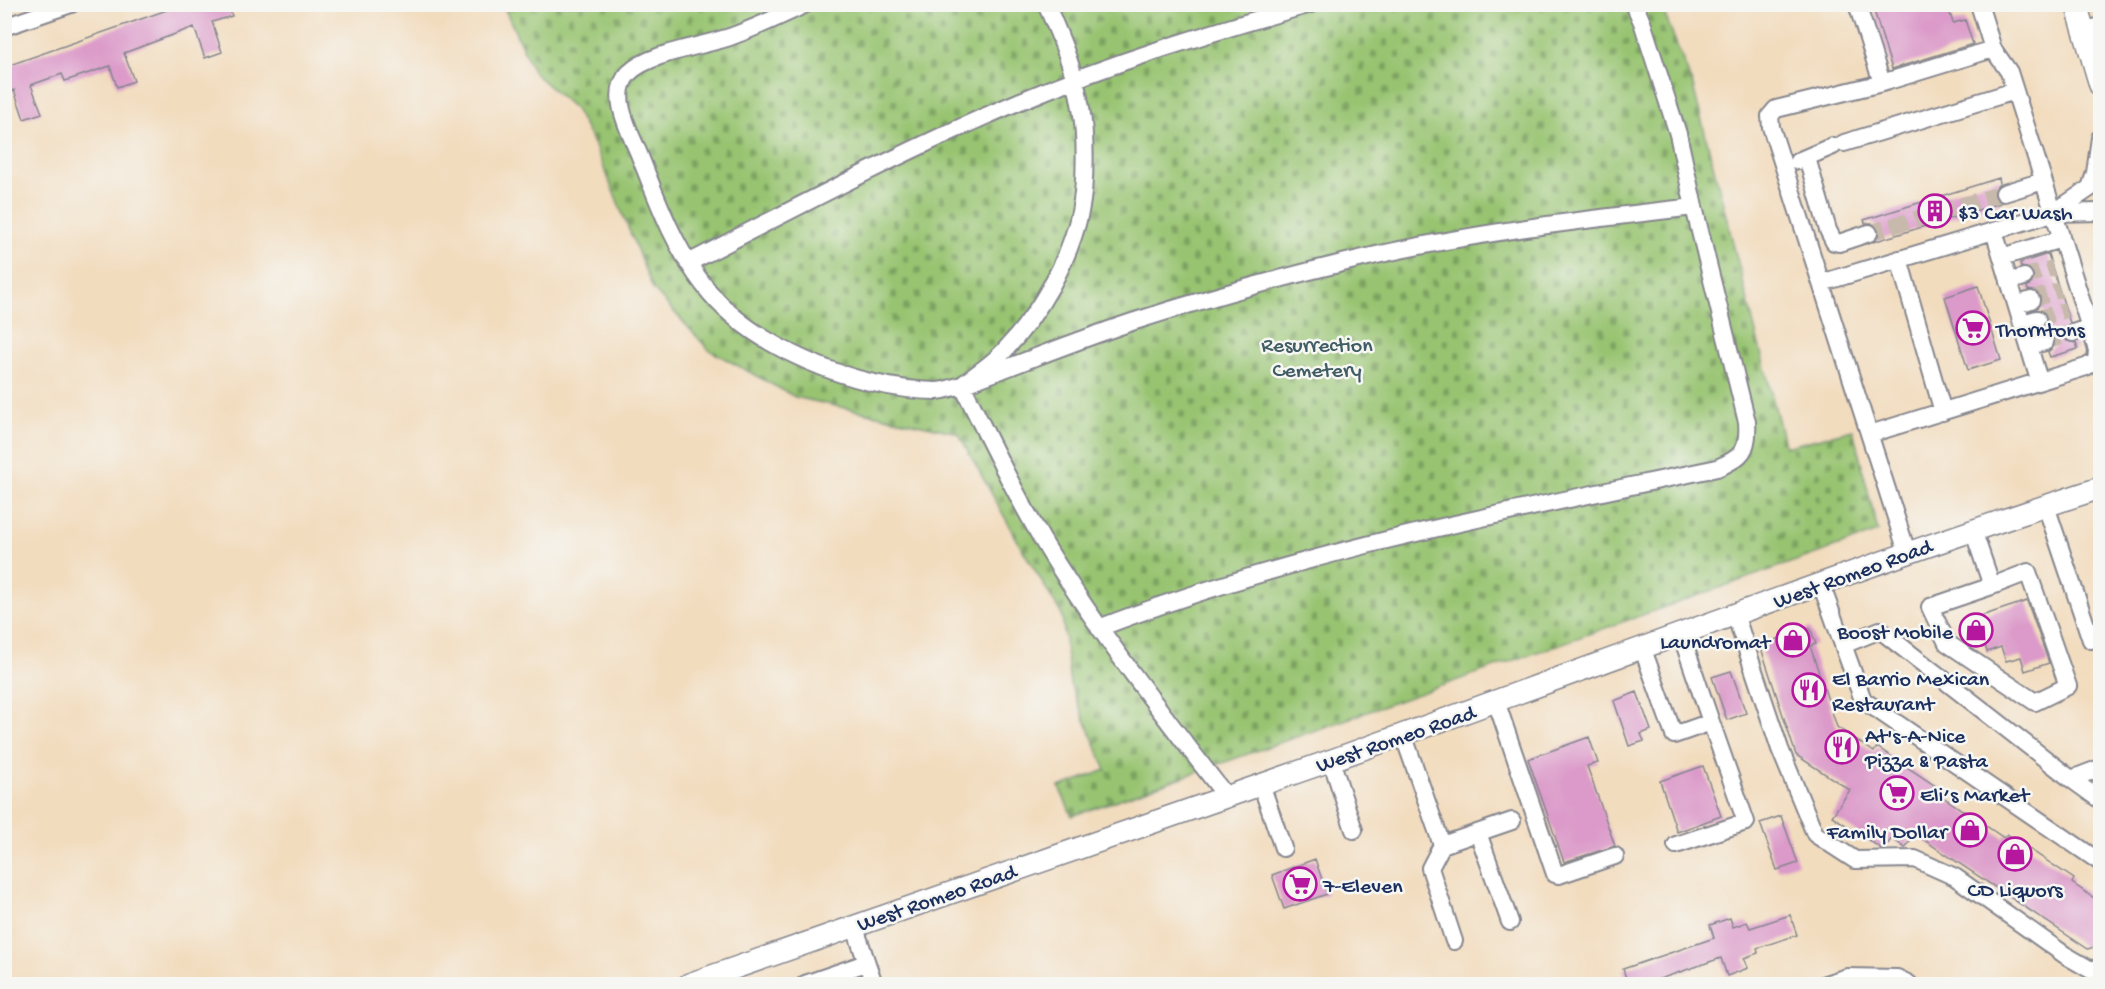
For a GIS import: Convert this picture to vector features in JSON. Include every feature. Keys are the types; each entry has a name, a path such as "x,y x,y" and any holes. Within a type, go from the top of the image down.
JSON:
{"main road":[{"path":"2076,4 2092,29 2100,85"},
{"name":"West Romeo Road","path":"689,984 1331,760 1907,552 2100,488"}],"street":[{"path":"4,27 72,4"},
{"path":"806,4 735,35 652,60 629,72 621,89 623,113 670,230 688,263 721,306 743,324 780,346 817,364 881,384 938,391 962,385 1130,323 1267,282 1361,258 1498,231 1694,207"},
{"path":"962,385 1004,352 1028,322 1051,285 1071,242 1080,211 1084,140 1082,109 1063,42 1046,4"},
{"path":"688,263 922,145 1018,102 1179,44 1311,4"},
{"path":"1099,628 1162,604 1327,555 1717,468 1740,456 1749,437 1747,422 1678,134 1642,22 1634,4"},
{"path":"1857,4 1882,83"},
{"path":"1870,434 2086,367 2096,361 2097,350 2009,72 1992,49 1979,4"},
{"path":"1907,552 1771,127 1770,116 1776,110 1882,83 1992,49"},
{"path":"1784,167 1838,145 2015,91"},
{"path":"2053,213 2090,188 2095,173 2100,138"},
{"path":"1807,158 1828,230 1834,242 1839,243 1869,234"},
{"path":"2004,193 2043,181"},
{"path":"1821,283 2053,213 2100,213"},
{"path":"1994,231 2002,257 2017,279 2037,344 2039,380"},
{"path":"2002,257 2061,239"},
{"path":"1899,259 1942,412"},
{"path":"2053,268 2069,263"},
{"path":"2060,290 2076,285"},
{"path":"2066,310 2083,304"},
{"path":"2073,333 2090,327"},
{"path":"962,385 1048,549 1131,673 1226,796"},
{"path":"2046,506 2091,640 2100,637"},
{"path":"1973,530 1992,586"},
{"path":"2028,572 2068,686 2035,702 1947,643 1930,607 1992,586 2028,572"},
{"path":"1821,584 1863,700 2100,862"},
{"path":"1735,614 1780,749 1815,834 1855,860 1915,859 1955,877 2065,955 2091,970 2100,967"},
{"path":"1843,645 1880,630 2100,800"},
{"path":"1676,845 1746,822 1680,634"},
{"path":"1642,647 1674,735 1711,722"},
{"path":"1496,701 1555,874 1559,875 1615,856"},
{"path":"1403,734 1442,845"},
{"path":"1331,760 1354,830"},
{"path":"2071,779 2100,768"},
{"path":"1261,784 1283,848"},
{"path":"1454,940 1430,868 1442,845 1512,821"},
{"path":"1478,833 1510,922"},
{"path":"854,925 874,984"},
{"path":"805,984 866,963"},
{"path":"1825,984 1847,977 1897,978 1909,984"}],"green space":[{"name":"Resurrection Cemetery","path":"503,5 1661,5 1693,86 1785,447 1853,430 1878,532 1072,816 1059,787 1106,770 1070,684 1062,615 958,433 795,397 709,350 653,289 595,146 575,109 534,73"}],"building":[{"path":"184,4 228,4 232,16 212,22 222,52 205,58 194,27 124,53 134,81 117,87 110,66 65,81 62,74 31,85 42,113 24,119 14,90 4,94 4,67"},
{"path":"1872,4 1947,4 1953,23 1965,20 1973,44 1892,69"},
{"name":"$3 Car Wash","path":"1999,178 2000,183 1994,190 1994,196 2001,203 1873,242 1879,236 1879,229 1872,223 1865,223 1864,220"},
{"name":"Thorntons","path":"2048,254 2070,323 2065,327 2063,336 2067,341 2076,343 2078,349 2050,357 2048,352 2055,345 2055,339 2048,332 2041,332 2040,329 2047,322 2047,317 2044,311 2036,309 2041,302 2041,297 2037,292 2028,290 2027,287 2032,283 2034,274 2030,269 2021,267 2020,263"},
{"name":"Thorntons","path":"1978,286 2001,360 1968,370 1945,297"},
{"path":"2027,601 2049,663 2025,671 2021,657 2006,661 2001,647 1987,652 1984,642 1971,646 1967,644 1960,623"},
{"path":"1810,628 1816,644 1810,646 1837,727 1874,752 1877,747 1946,793 1943,797 2004,838 2007,834 2074,879 2072,883 2100,902 2100,945 2088,949 1915,834 1905,848 1892,838 1882,849 1832,816 1850,790 1796,755 1760,645"},
{"path":"1731,671 1746,713 1727,720 1712,677"},
{"path":"1637,692 1651,730 1641,734 1644,741 1629,746 1614,701"},
{"path":"1589,737 1598,763 1587,766 1615,846 1564,862 1528,759"},
{"path":"1703,766 1721,816 1677,832 1660,781"},
{"path":"1781,816 1798,863 1777,870 1760,823"},
{"name":"7-Eleven","path":"1315,859 1327,894 1284,909 1272,875"},
{"path":"1790,915 1797,935 1757,948 1758,953 1744,958 1748,968 1727,976 1721,958 1645,984 1628,984 1623,969 1714,938 1710,925 1730,918 1733,927 1747,922 1750,928"}],"tunnel":[{"path":"1869,233 2004,193"},
{"path":"2024,277 2053,268"},
{"path":"2031,300 2060,290"},
{"path":"2037,319 2066,310"},
{"path":"2045,342 2073,333"}],"place":[{"name":"$3 Car Wash","path":"1935,211"},
{"name":"Thorntons","path":"1973,328"},
{"name":"Boost Mobile","path":"1976,630"},
{"name":"Laundromat","path":"1793,640"},
{"name":"El Barrio Mexican Restaurant","path":"1809,690"},
{"name":"At's-A-Nice Pizza & Pasta","path":"1842,747"},
{"name":"Eli’s Market","path":"1897,793"},
{"name":"Family Dollar","path":"1970,830"},
{"name":"CD Liquors","path":"2015,854"},
{"name":"7-Eleven","path":"1300,884"}]}
